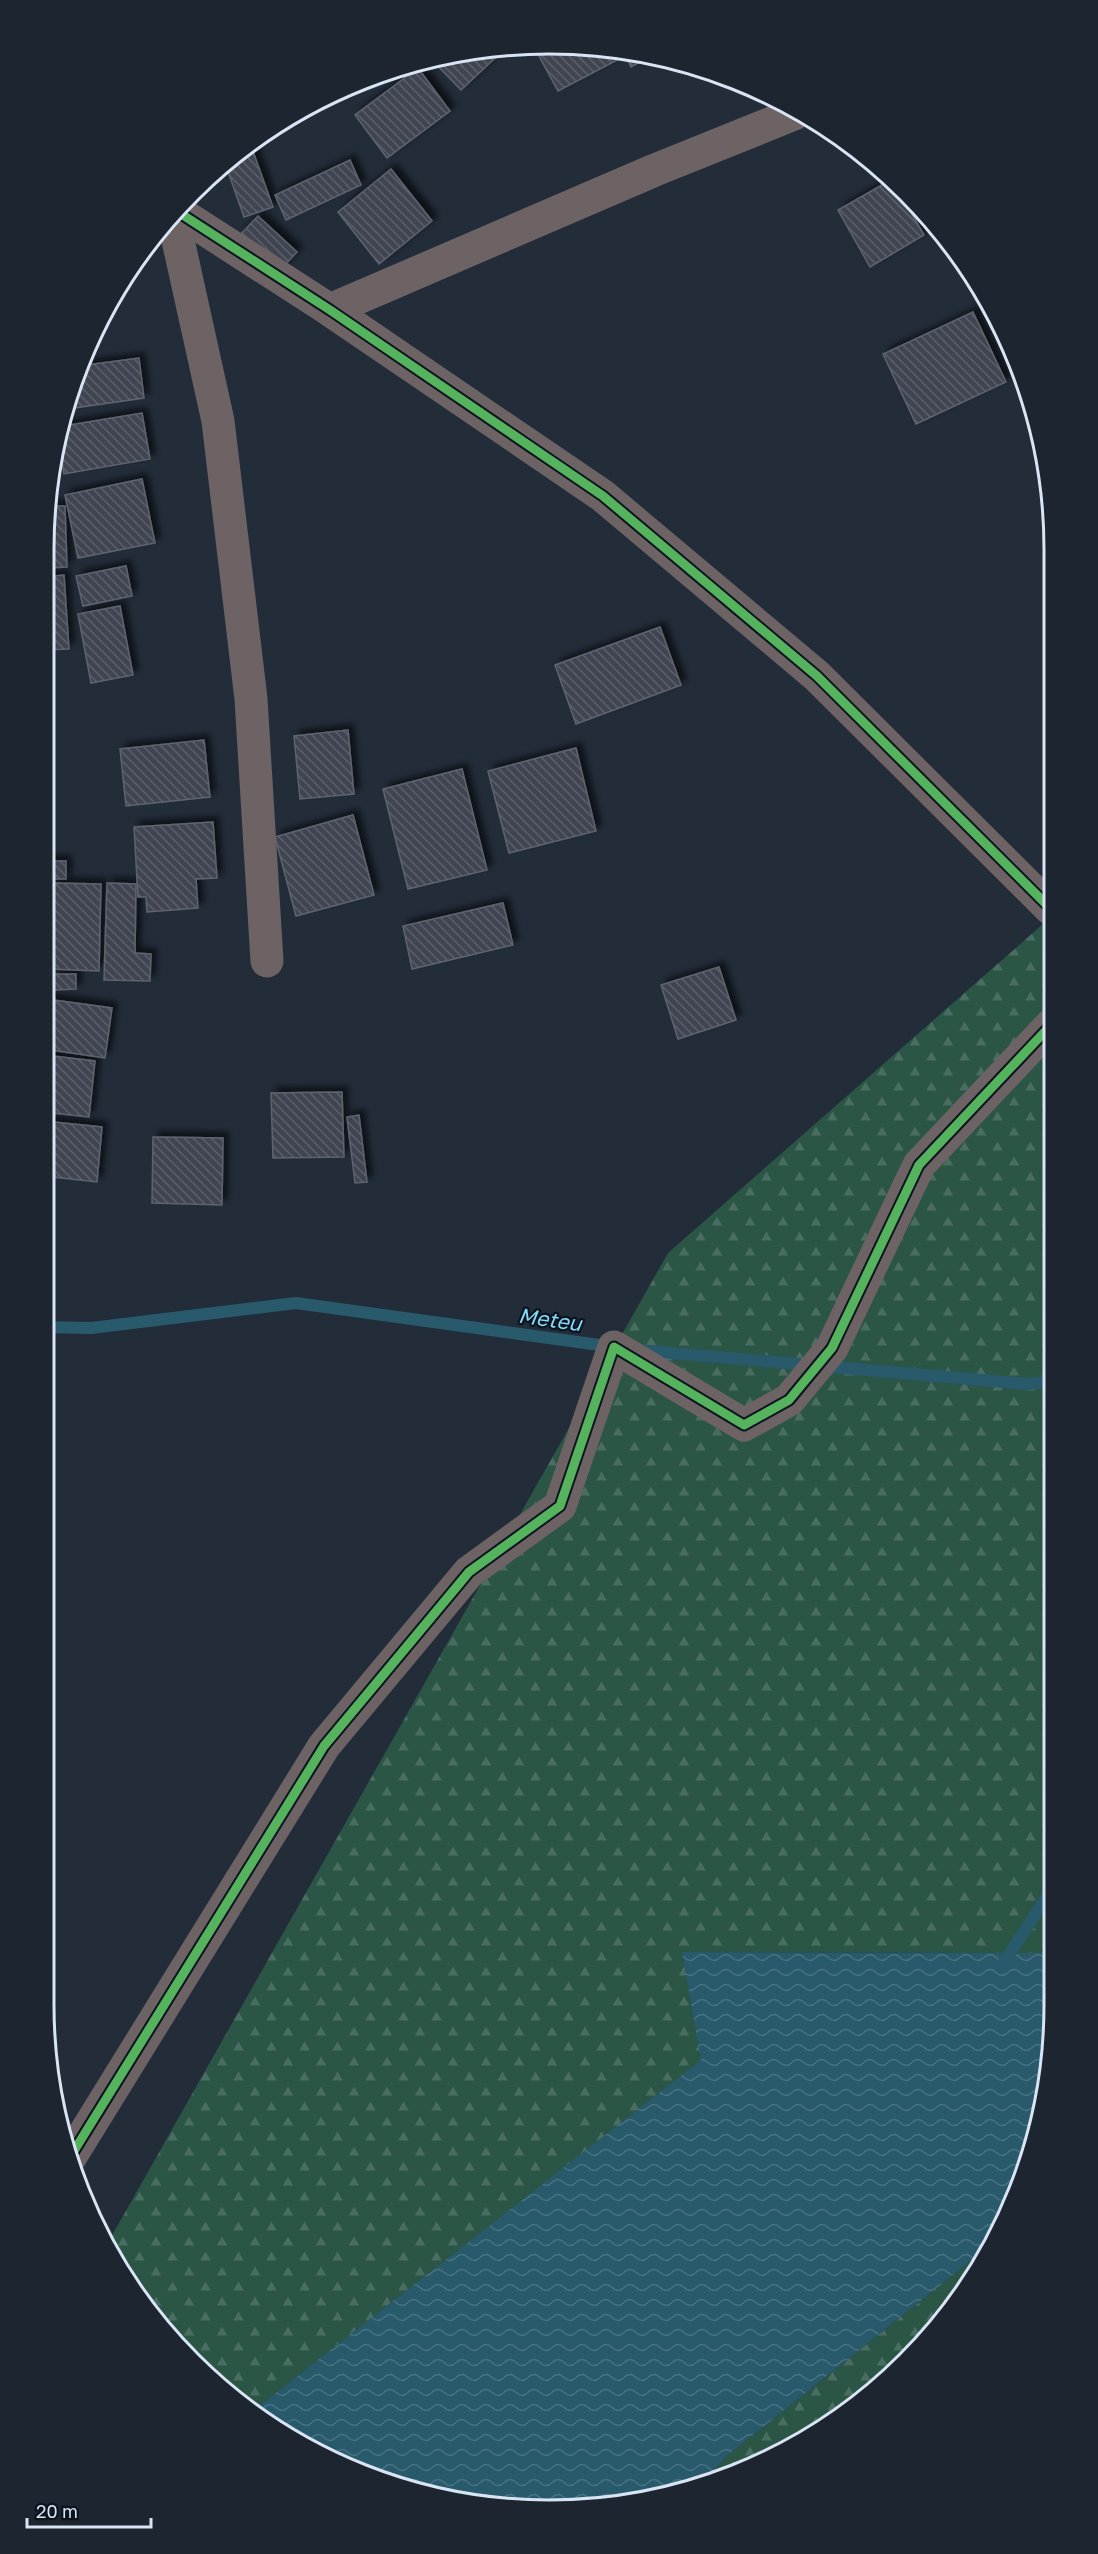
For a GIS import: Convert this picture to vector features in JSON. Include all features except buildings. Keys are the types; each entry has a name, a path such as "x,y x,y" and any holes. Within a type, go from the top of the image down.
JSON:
{"street":[{"path":"330,310 656,170 789,116"},
{"path":"182,218 330,310 603,496 817,676 1044,902"},
{"path":"176,225 218,421 251,699 267,961"},
{"path":"76,2149 324,1746 470,1572 560,1506 614,1347 744,1425 789,1400 832,1348 919,1165 1044,1032"}],"green space":[{"path":"1044,923 1044,1953 682,1952 702,2060 259,2406 223,2377 177,2331 137,2280 112,2236 668,1253"},
{"path":"974,2258 961,2280 921,2331 899,2355 850,2398 796,2434 768,2449 713,2472 727,2456"}],"water":[{"path":"682,1952 1044,1953 1043,2037 1040,2070 1027,2133 1006,2194 974,2258 727,2456 713,2472 677,2483 614,2496 549,2500 484,2496 390,2474 301,2434 259,2406 701,2060"}],"waterway":[{"name":"Meteu","path":"54,1327 91,1328 296,1303 614,1347"},
{"name":"Meteu","path":"637,1350 1028,1384 1044,1382"},
{"path":"1002,1965 1044,1901"}],"cycle path":[{"path":"184,216 330,310 603,496 817,676 1044,902"},
{"path":"75,2148 324,1746 469,1572 560,1506 614,1347 744,1425 789,1400 832,1348 919,1165 1044,1032"}]}
